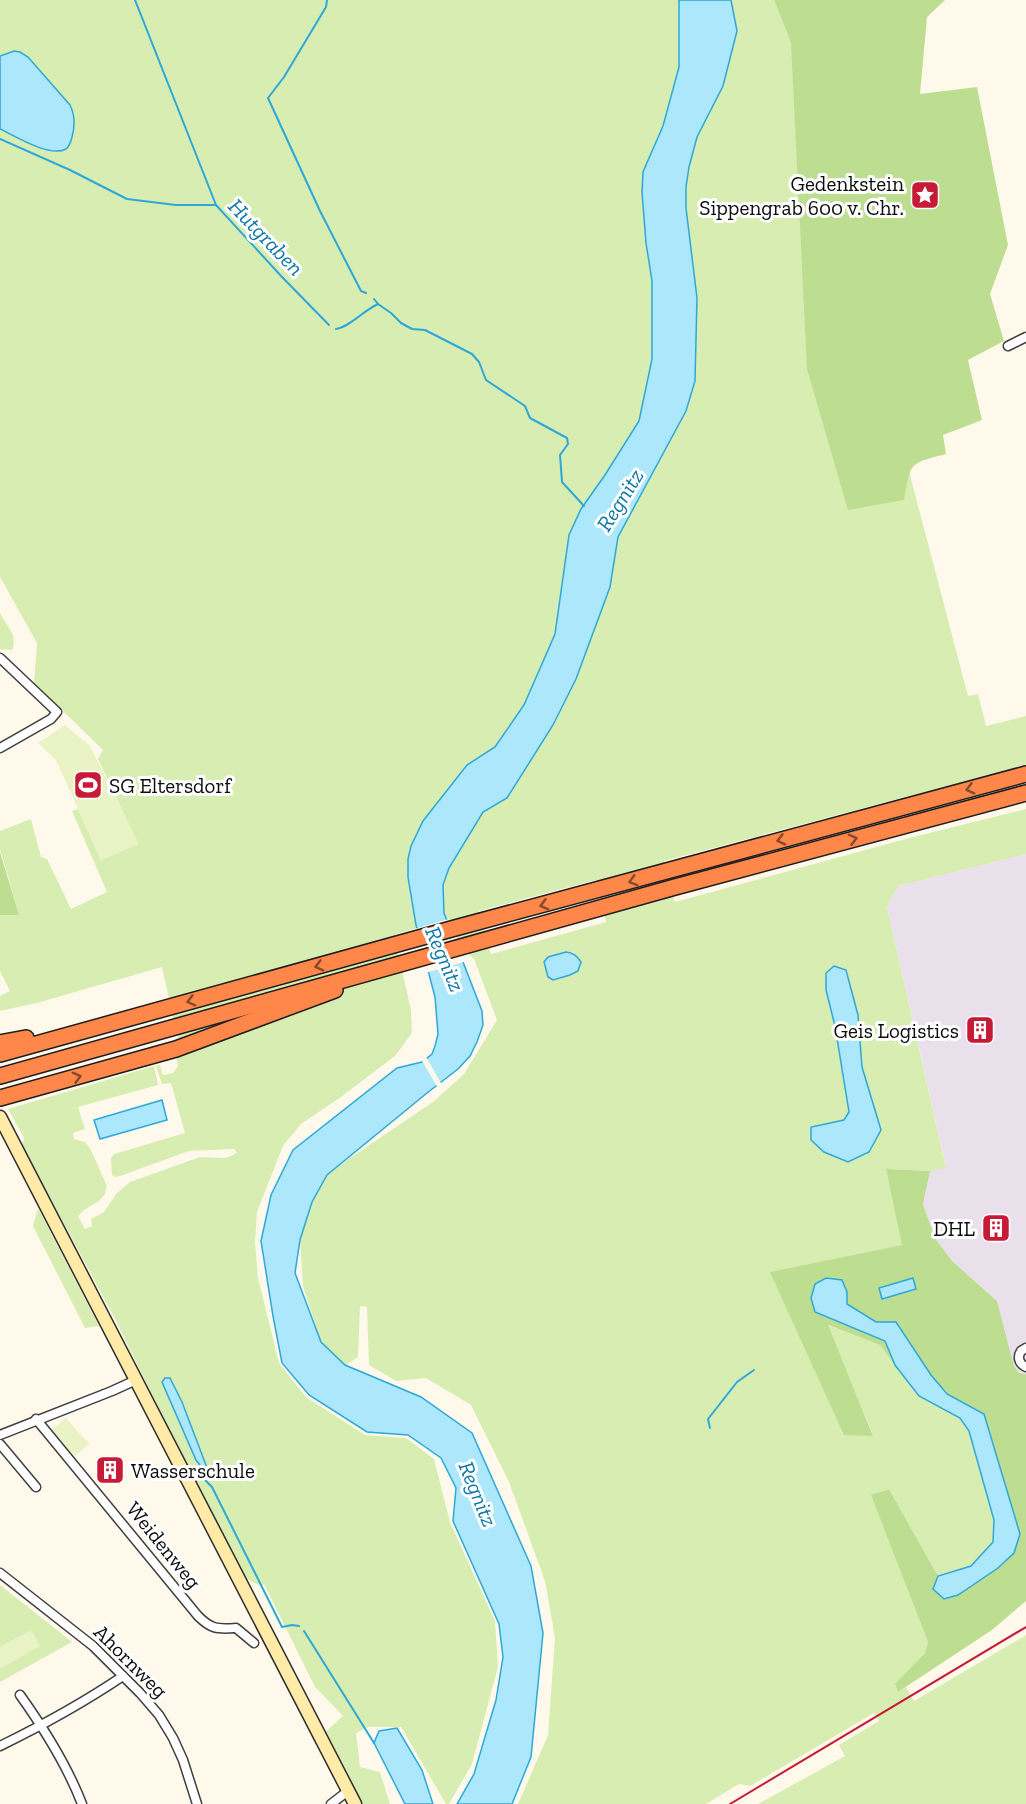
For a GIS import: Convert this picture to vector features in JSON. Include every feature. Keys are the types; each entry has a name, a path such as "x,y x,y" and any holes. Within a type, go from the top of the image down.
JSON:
{"highway":[{"path":"0,1054 1026,774"},
{"path":"242,1016 379,969 1026,793"},
{"path":"0,1086 52,1072 89,1058 330,993 379,969"},
{"path":"0,1043 141,1015"},
{"path":"0,1076 155,1042"},
{"path":"0,1098 155,1042"}],"street":[{"path":"1008,346 1026,337"},
{"path":"0,658 57,712 51,719 0,748"},
{"path":"0,1117 355,1804"},
{"path":"1026,1348 1019,1356 1020,1361 1026,1367"},
{"path":"0,1435 136,1380"},
{"name":"Weidenweg","path":"36,1419 198,1616 216,1629 236,1628 254,1643"},
{"path":"0,1444 36,1487"},
{"name":"Ahornweg","path":"0,1573 93,1646 159,1715 183,1760 197,1804"},
{"path":"0,1746 42,1726 123,1676"},
{"path":"20,1695 42,1726 73,1779 82,1804"},
{"path":"331,1804 348,1791"}],"shaded area":[{"path":"1026,854 1026,1376 1019,1373 1014,1366 997,1301 952,1261 935,1238 923,1204 930,1171 946,1167 887,907 898,886"}],"green space":[{"path":"0,0 679,0 679,67 663,126 643,172 642,192 646,243 652,281 652,359 639,421 581,509 569,535 555,634 524,705 495,747 467,765 423,821 408,877 417,928 394,935 411,1010 412,1033 395,1056 301,1124 283,1146 257,1212 255,1243 258,1278 279,1363 306,1397 365,1435 406,1438 434,1459 450,1522 495,1621 498,1667 472,1764 449,1804 446,1804 401,1727 368,1727 356,1733 360,1767 380,1772 390,1804 361,1804 324,1733 343,1716 315,1687 264,1584 261,1586 250,1581 243,1574 202,1497 115,1319 22,1145 24,1138 8,1109 154,1066 158,1085 78,1107 85,1129 73,1133 74,1139 85,1142 90,1148 107,1186 105,1194 99,1201 78,1216 85,1229 92,1226 91,1219 104,1212 116,1194 130,1182 200,1157 226,1158 237,1153 234,1149 189,1151 120,1176 112,1175 111,1158 114,1154 185,1133 171,1083 162,1084 156,1066 160,1065 163,1075 173,1073 178,1066 176,1055 184,1053 175,1026 162,967 37,1003 0,1011 0,996 10,991 0,971 0,915 19,915 0,849 0,831 31,819 41,857 47,859 71,909 107,892 72,811 78,809 101,860 138,844 98,759 103,750 34,683 37,643 0,577"},
{"path":"731,0 774,0 791,43 909,471 968,696 978,694 986,726 1026,716 1026,765 664,861 675,902 913,837 1026,809 1026,854 898,886 887,907 946,1168 930,1171 886,1169 903,1245 771,1272 873,1435 827,1325 880,1345 919,1396 960,1418 969,1431 994,1520 993,1542 971,1566 938,1576 889,1489 872,1495 928,1642 925,1653 895,1685 898,1692 906,1687 914,1701 1026,1635 1026,1804 758,1804 845,1756 839,1745 879,1721 874,1713 750,1786 739,1784 706,1804 518,1804 548,1735 555,1638 545,1581 509,1482 471,1405 426,1378 396,1381 369,1365 367,1307 360,1306 358,1357 346,1365 321,1342 303,1286 300,1240 312,1202 327,1175 433,1102 464,1074 497,1020 474,959 456,942 444,913 443,885 449,868 483,812 507,798 553,725 576,679 610,587 618,537 686,411 686,187 697,137 723,86 737,31","holes":["596,880 606,922 491,954 479,911"]},
{"path":"774,0 945,0 927,17 920,94 977,87 1008,245 990,294 1004,341 968,360 982,420 943,435 946,454 924,460 913,467 908,478 904,500 848,510 807,369 791,43"},
{"path":"0,613 13,635 12,650 0,649"},
{"name":"SG Eltersdorf","path":"65,725 90,746 139,844 101,860 56,760 38,743"},
{"path":"0,852 19,915 0,915"},
{"path":"886,1169 930,1171 923,1204 935,1238 952,1261 997,1301 1014,1366 1019,1373 1026,1374 1026,1601 992,1630 898,1692 895,1684 925,1653 928,1642 871,1495 889,1489 938,1576 933,1589 959,1595 998,1568 1014,1553 1020,1534 984,1414 947,1394 931,1375 876,1322 847,1304 847,1292 831,1319 885,1341 895,1365 880,1345 828,1325 873,1436 844,1435 770,1272 902,1245"},
{"path":"38,1208 99,1326 85,1328 33,1226"},
{"path":"66,1418 89,1444 74,1457 52,1430"},
{"path":"0,1585 72,1642 0,1682"},
{"path":"31,1630 40,1646 0,1669 0,1647"}],"water":[{"name":"Regnitz","path":"679,0 731,0 737,31 723,86 697,137 686,187 686,208 697,298 695,381 686,411 618,537 610,587 576,679 553,725 507,798 483,812 449,868 443,885 444,913 482,1011 483,1025 477,1042 470,1056 458,1069 327,1175 312,1202 300,1240 295,1273 321,1342 345,1365 421,1397 472,1433 531,1566 543,1633 531,1757 512,1804 457,1804 474,1774 496,1700 503,1657 499,1624 453,1521 456,1488 441,1458 408,1435 367,1432 309,1395 282,1363 261,1241 271,1195 293,1150 397,1068 422,1062 432,1054 435,1046 438,1034 435,997 416,925 408,877 411,846 423,821 467,765 495,747 524,705 555,634 569,535 581,509 639,421 652,359 652,281 646,243 642,192 643,172 663,126 679,67"},
{"path":"14,51 28,57 70,105 74,117 74,129 66,149 51,151 23,141 0,129 0,56"},
{"path":"566,952 575,955 581,962 578,971 553,980 548,977 544,962 548,957"},
{"path":"834,966 846,970 858,1015 862,1067 881,1130 869,1152 848,1162 824,1152 811,1140 811,1127 844,1120 849,1112 835,1026 826,990 826,973"},
{"path":"162,1100 167,1120 100,1139 94,1120"},
{"path":"826,1278 842,1280 847,1292 847,1304 876,1322 896,1322 931,1375 947,1394 984,1414 1020,1534 1014,1553 998,1568 958,1595 944,1599 933,1589 938,1576 971,1566 993,1542 994,1520 969,1431 960,1418 919,1396 895,1365 885,1341 815,1312 811,1298 815,1284"},
{"path":"913,1278 916,1289 882,1299 879,1288"},
{"path":"165,1378 170,1378 182,1402 209,1473 206,1473 196,1460 162,1382"},
{"path":"397,1728 422,1770 433,1804 405,1804 374,1743 379,1731"}],"pier":[{"path":"449,919 467,961 425,973 414,929"},
{"path":"425,1055 442,1085 438,1088 421,1059"}],"waterway":[{"path":"135,0 216,205"},
{"path":"327,0 326,7 284,77 268,98 320,211 361,291 366,293"},
{"name":"Hutgraben","path":"0,139 70,170 127,199 176,205 216,205 329,325"},
{"name":"Hutgraben","path":"374,299 378,304"},
{"name":"Hutgraben","path":"336,329 378,304 412,329 425,330 472,354 479,362 486,380 525,406 530,418 567,438 568,444 560,455 562,482 584,506"},
{"path":"710,1428 708,1419 737,1382 754,1370"},
{"path":"204,1479 209,1473"},
{"path":"200,1479 204,1479 212,1487 282,1627 299,1626"},
{"path":"304,1631 374,1743"}],"railway":[{"path":"730,1804 1026,1627"}],"place":[{"name":"Gedenkstein Sippengrab 600 v. Chr.","path":"925,195"},
{"name":"SG Eltersdorf","path":"88,785"},
{"name":"Geis Logistics","path":"980,1030"},
{"name":"DHL","path":"996,1228"},
{"name":"Wasserschule","path":"110,1470"}]}
